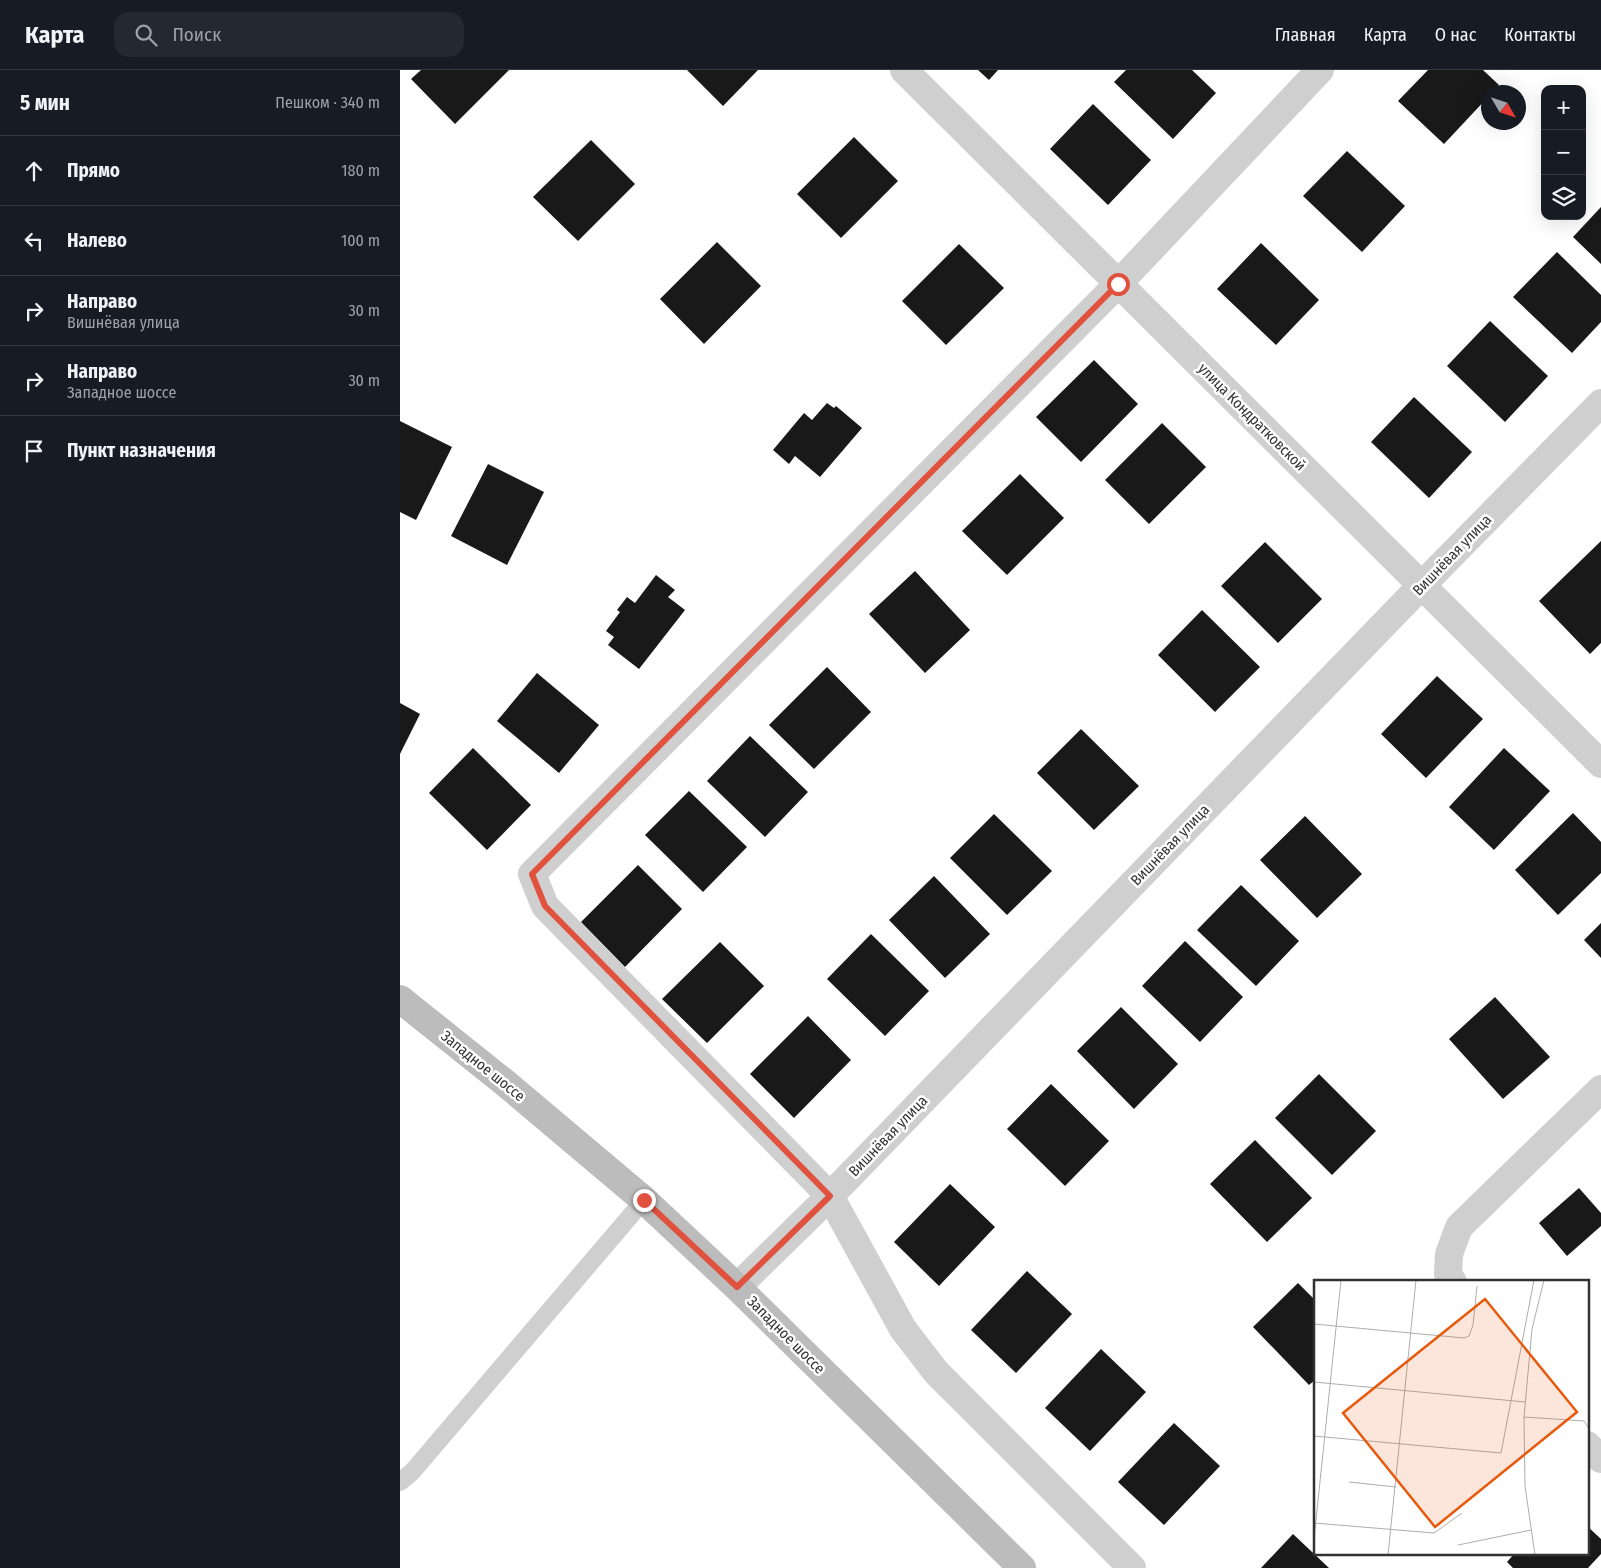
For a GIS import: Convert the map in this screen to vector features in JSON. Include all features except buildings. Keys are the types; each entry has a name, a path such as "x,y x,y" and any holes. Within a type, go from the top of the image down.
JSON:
{"main road":[{"name":"Западное шоссе","path":"400,999 504,1082 644,1200 737,1287 1022,1568"}],"street":[{"name":"улица Кондратковской","path":"904,70 1601,764"},
{"path":"1132,1568 936,1372 903,1329 830,1196 545,906 532,874 1118,284 1320,70"},
{"name":"Вишнёвая улица","path":"737,1287 830,1196 1422,584 1601,403"},
{"path":"1451,1280 1448,1274 1449,1254 1459,1228 1601,1089"},
{"path":"1588,1446 1601,1459"}],"lane":[{"path":"400,1482 424,1457 644,1200"}],"route":[{"path":"644,1200 737,1287 830,1196 545,906 532,874 1118,284"}]}
